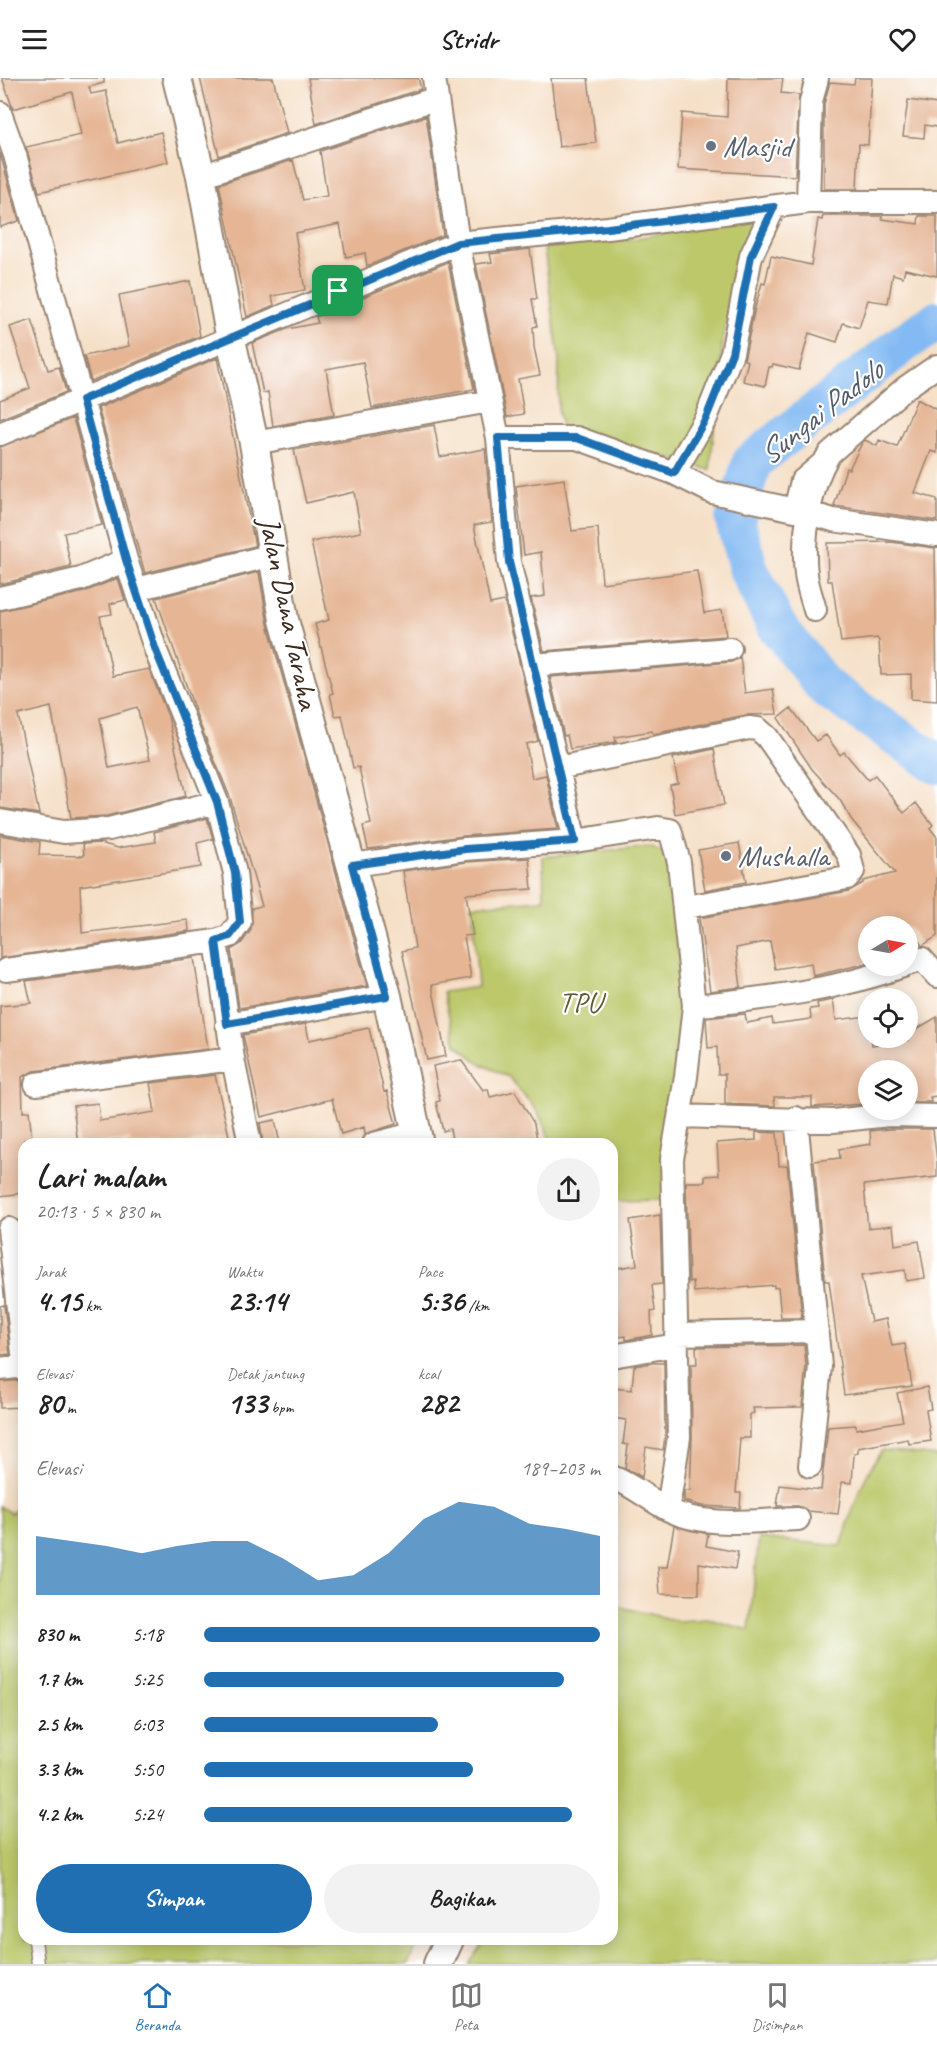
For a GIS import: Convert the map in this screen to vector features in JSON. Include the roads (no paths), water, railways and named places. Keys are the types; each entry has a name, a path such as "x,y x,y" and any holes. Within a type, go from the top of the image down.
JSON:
{"street":[{"name":"Jalan Dana Taraha","path":"177,78 201,176 231,340 254,443 284,620 387,996 418,1138"},
{"path":"808,202 811,102 817,78"},
{"path":"201,176 435,88 458,243 498,438 509,562 575,841"},
{"path":"0,113 15,155 126,560 156,651 217,802 235,873 240,922 230,936 216,941 6,970"},
{"path":"0,434 231,340 338,291 458,243 608,228 808,202 937,202"},
{"path":"674,473 706,418 732,353 751,256 774,207"},
{"path":"498,438 577,438 674,473 712,492 795,510 802,481 823,463 830,453 904,388 937,366"},
{"path":"254,443 490,401"},
{"path":"815,610 806,576 804,543 823,463"},
{"path":"810,513 833,520 937,535"},
{"path":"137,589 273,555"},
{"path":"0,598 81,579 126,560"},
{"path":"533,665 730,649"},
{"path":"558,768 749,729 758,729 767,737 849,855 853,872 847,878 686,907"},
{"path":"0,821 64,832 109,829 217,802"},
{"path":"352,865 465,849 575,841 658,828 670,830 680,862 694,1006 672,1159 679,1437 668,1509"},
{"path":"216,941 227,1024 249,1138"},
{"path":"918,960 922,959 937,976"},
{"path":"694,1006 808,992 877,976"},
{"path":"227,1024 387,996"},
{"path":"36,1084 233,1059"},
{"path":"680,1116 833,1120 889,1115 937,1116"},
{"path":"796,1118 820,1366 810,1466"},
{"path":"11,1229 18,1302"},
{"path":"618,1354 676,1339 817,1331"},
{"path":"0,1369 18,1365"},
{"path":"618,1480 627,1483 668,1509 685,1516 714,1522 798,1519"},
{"path":"438,1964 447,1945"}],"lane":[{"path":"36,1945 38,1964"}],"waterway":[{"name":"Sungai Padolo","path":"937,321 905,342 752,462 735,520 749,571 776,625 825,687 937,764"}],"place":[{"name":"Masjid","path":"711,146"},
{"name":"Mushalla","path":"726,856"}],"park label":[{"name":"TPU","path":"580,1002"}]}
